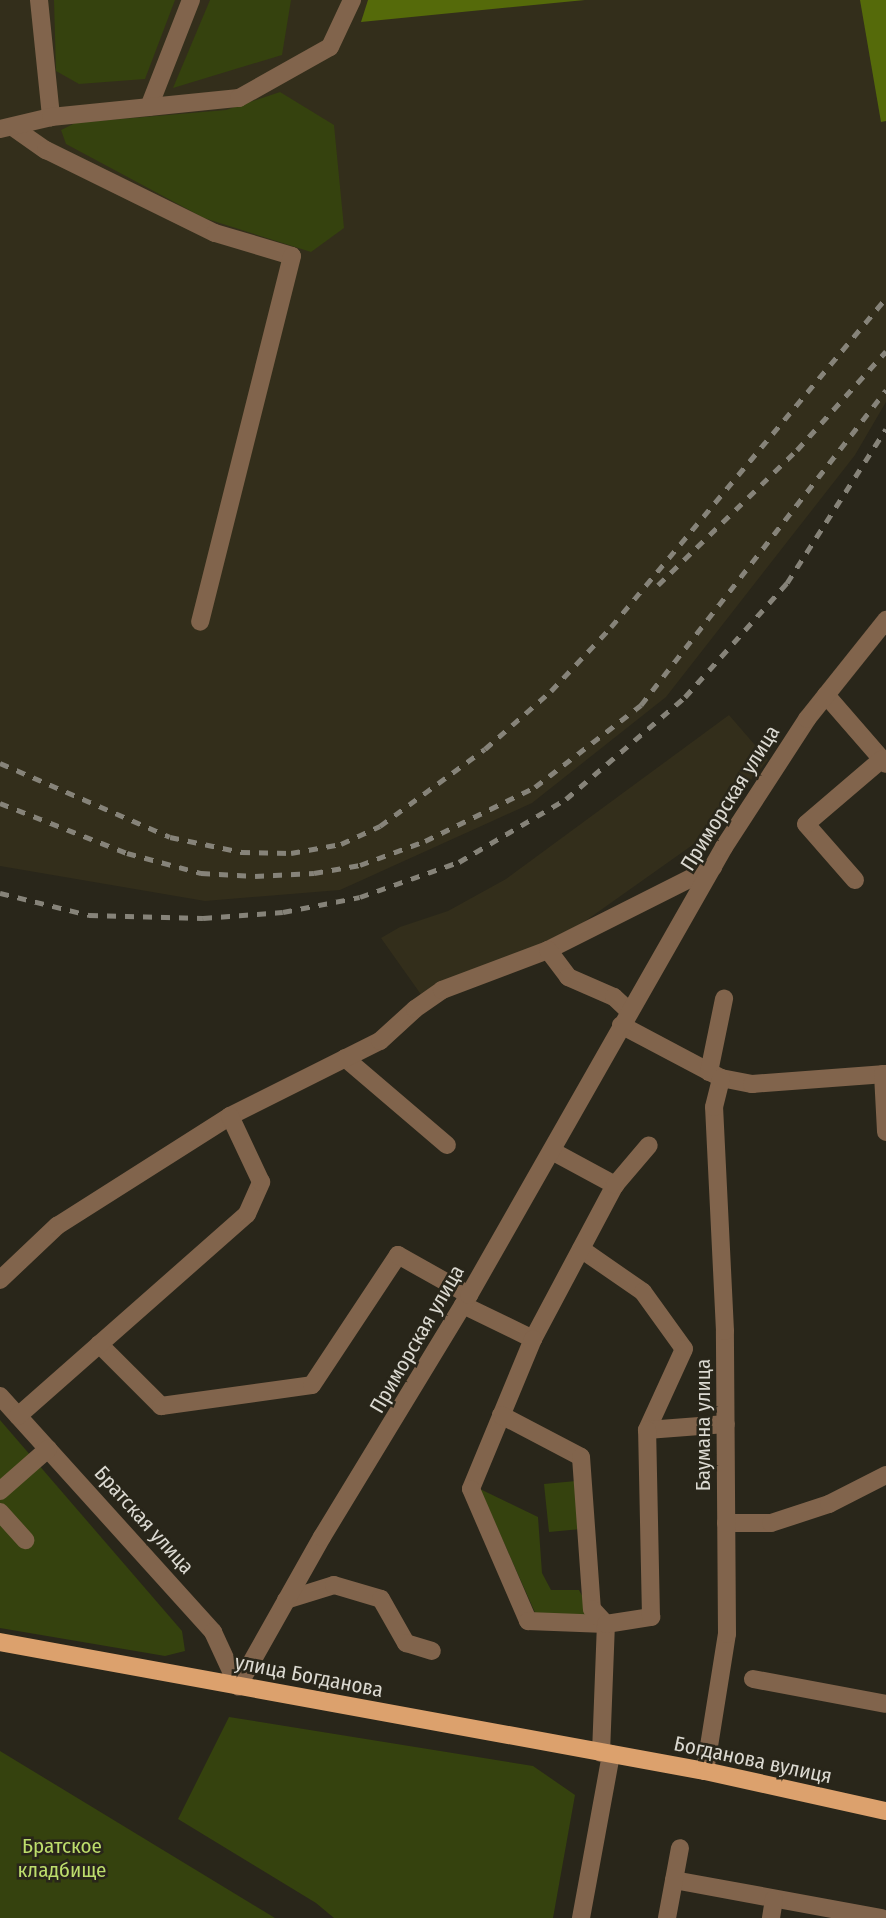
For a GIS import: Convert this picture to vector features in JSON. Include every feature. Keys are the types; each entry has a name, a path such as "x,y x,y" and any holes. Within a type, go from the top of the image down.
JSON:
{"main road":[{"name":"улица Богданова","path":"0,1642 606,1753"},
{"name":"Богданова вулиця","path":"606,1753 705,1771 886,1811"}],"street":[{"path":"39,0 51,117"},
{"path":"149,107 191,0"},
{"path":"7,129 51,117 239,98 330,47 352,0"},
{"path":"7,129 215,233 292,256 200,622"},
{"name":"Приморская улица","path":"238,1686 286,1600 466,1300 713,867 807,719 886,620"},
{"path":"826,695 884,762 806,824 855,880"},
{"path":"0,1280 57,1226 230,1116 380,1041 415,1009 443,990 548,950 713,867"},
{"path":"548,950 568,977 614,997 625,1018 715,1075 752,1084 884,1074 886,1132"},
{"name":"Баумана улица","path":"705,1771 727,1634 725,1331 714,1107 724,999"},
{"path":"345,1058 447,1145"},
{"path":"18,1416 247,1214 261,1182 230,1116"},
{"path":"581,1249 643,1292 684,1349 648,1430 651,1617 606,1624 528,1621 471,1489 533,1339 615,1185 649,1145"},
{"path":"552,1151 615,1185"},
{"path":"99,1345 161,1406 312,1385 398,1255 466,1300 533,1339"},
{"name":"Братская улица","path":"0,1396 213,1632 238,1686"},
{"path":"501,1415 581,1457 592,1609 606,1624 606,1753 581,1918"},
{"path":"648,1430 726,1424"},
{"path":"0,1491 48,1450"},
{"path":"726,1523 771,1523 829,1504 886,1475"},
{"path":"0,1512 25,1540"},
{"path":"286,1600 334,1585 382,1599 406,1643 432,1651"},
{"path":"753,1679 886,1704"},
{"path":"667,1918 680,1848"},
{"path":"674,1880 877,1918"},
{"path":"771,1918 775,1899"}],"shaded area":[{"path":"0,0 886,0 886,402 855,455 666,697 532,803 340,890 205,901 0,866"},
{"path":"729,715 768,760 701,839 526,963 422,996 381,938 400,927 448,911 506,879"}],"green space":[{"path":"54,0 175,0 145,79 79,84 56,71"},
{"path":"210,0 291,0 282,55 173,88"},
{"path":"368,0 585,0 361,22"},
{"path":"860,0 886,0 886,121 881,122"},
{"path":"280,92 334,125 344,228 311,252 204,218 66,144 61,130 75,123 226,110"},
{"path":"0,1420 182,1631 185,1651 165,1656 0,1628"},
{"path":"576,1481 581,1529 549,1532 544,1484"},
{"path":"480,1489 538,1517 542,1573 551,1590 579,1590 595,1620 537,1617"},
{"path":"229,1717 533,1766 575,1795 553,1918 334,1918 316,1903 178,1819"},
{"name":"Братское кладбище","path":"0,1751 275,1918 0,1918"}],"railway":[{"path":"0,763 170,837 241,852 291,853 341,844 380,826 485,749 551,691 611,627 886,298"},
{"path":"658,585 797,450 886,351"},
{"path":"0,803 127,853 201,873 255,876 314,873 360,865 425,841 535,787 641,705 886,390"},
{"path":"0,893 89,915 203,918 283,912 360,897 459,862 566,799 685,697 787,583 886,429"}]}
